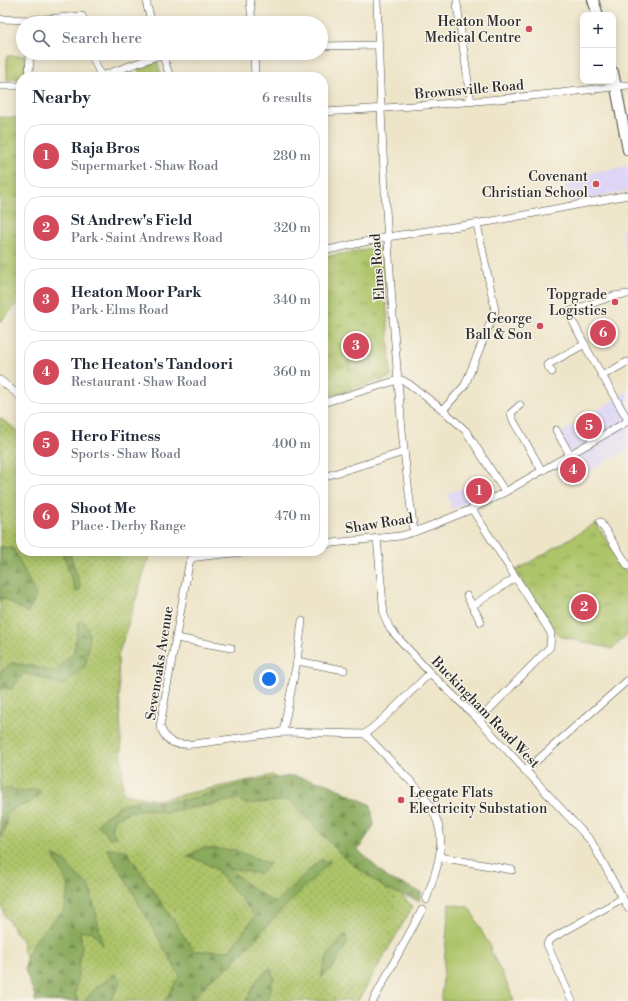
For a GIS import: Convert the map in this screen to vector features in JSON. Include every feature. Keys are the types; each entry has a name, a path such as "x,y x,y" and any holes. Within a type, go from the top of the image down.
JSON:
{"main road":[{"path":"593,0 597,12"},
{"path":"615,84 628,150"}],"street":[{"path":"250,0 251,16"},
{"name":"Elms Road","path":"377,0 380,109 387,237 404,452 414,532"},
{"path":"457,0 471,102"},
{"path":"147,1 150,16"},
{"path":"0,19 16,20"},
{"path":"328,46 378,45"},
{"path":"29,72 30,60"},
{"path":"94,60 99,72"},
{"path":"112,72 144,60"},
{"path":"165,60 169,72"},
{"path":"254,60 255,72"},
{"name":"Brownsville Road","path":"328,112 539,96 628,85"},
{"path":"0,86 16,86"},
{"path":"328,250 387,237 477,224 628,195"},
{"path":"443,410 465,385 495,311 477,224"},
{"path":"628,294 613,296 568,312 628,421"},
{"path":"552,372 547,365 585,344"},
{"path":"602,376 627,362"},
{"path":"0,380 16,391"},
{"path":"328,401 402,380 443,410 466,431 505,492"},
{"path":"520,406 510,413 542,471"},
{"name":"Shaw Road","path":"328,543 400,536 472,509 505,492 628,421"},
{"path":"556,430 570,455"},
{"path":"328,475 404,452"},
{"path":"472,509 551,633 550,647 478,720"},
{"path":"600,522 628,566"},
{"name":"Buckingham Road West","path":"377,538 384,615 390,629 430,673 478,720 591,841 628,908"},
{"name":"Sevenoaks Avenue","path":"205,556 191,559 189,564 160,726 163,734 170,742 180,745 194,744 283,732 365,734"},
{"path":"472,606 515,578"},
{"path":"467,596 480,622"},
{"path":"283,732 297,661 302,621"},
{"path":"176,638 231,648"},
{"path":"297,661 344,670"},
{"path":"426,900 440,857 441,843 439,826 436,817 427,800 397,766 365,734 384,718 430,673"},
{"path":"525,771 628,680"},
{"path":"440,857 512,870"},
{"path":"572,1001 548,944 549,940 623,898"},
{"path":"373,1001 422,910"}],"shaded area":[{"name":"Covenant Christian School","path":"627,166 628,191 568,202 564,177"},
{"path":"628,228 628,267 621,230"},
{"path":"628,391 628,449 573,481 560,461 567,457 555,437"},
{"path":"489,476 495,489 451,510 448,494"}],"green space":[{"path":"7,56 16,56 16,60 26,60 26,72 16,72 16,79 7,80"},
{"path":"157,61 160,72 140,72 138,67"},
{"path":"0,117 16,118 16,305 0,322"},
{"path":"383,247 391,377 328,396 328,256"},
{"path":"371,355 373,365 350,371 348,360"},
{"path":"0,418 16,429 16,556 149,556 118,656 123,794 157,800 273,775 413,906 358,1001 48,1001 34,967 22,949 23,943 4,914 0,903"},
{"path":"596,523 628,575 628,634 612,649 559,636 515,571"},
{"path":"0,547 13,548 36,595 28,613 5,599 0,598"},
{"path":"64,556 71,556 80,584 80,590 76,592"},
{"path":"82,621 86,625 89,635 86,665 64,685 24,673 12,689 0,688 0,672 11,663 55,672 74,652 79,622"},
{"path":"293,776 328,784 371,805 374,825 358,850 388,878 421,892 419,901 386,889 344,858 290,800 246,804 236,799 211,805 165,812 146,809 130,812 114,819 111,828 116,837 109,838 104,830 97,825 103,818 122,805 138,800 157,802 190,799 247,782"},
{"path":"0,788 24,791 40,789 39,795 28,804 16,807 6,813 7,824 0,839"},
{"path":"202,848 235,850 270,864 259,874 228,868 254,890 275,903 319,860 331,861 273,919 231,965 211,979 192,1001 164,1001 180,976 107,849 126,850 194,951 229,951 255,916 216,869 199,860 187,857"},
{"path":"53,856 63,859 90,887 103,946 92,931 80,932 82,946 75,994 78,1001 35,1001 35,996 25,970 26,958 37,938 64,910 69,888"},
{"path":"449,904 468,907 471,910 491,947 491,952 514,1001 441,1001"},
{"path":"346,934 347,944 332,968 321,977 327,956"},
{"path":"270,968 274,977 268,1001 246,1001 258,979"},
{"path":"115,974 121,981 111,1001 84,1001 96,988"}],"place":[{"name":"Heaton Moor Medical Centre","path":"529,29"},
{"name":"Covenant Christian School","path":"596,184"},
{"name":"Topgrade Logistics","path":"615,302"},
{"name":"George Ball & Son","path":"540,326"},
{"name":"Shoot Me","path":"603,333"},
{"name":"Heaton Moor Park","path":"356,346"},
{"name":"Hero Fitness","path":"589,426"},
{"name":"The Heaton's Tandoori","path":"573,470"},
{"name":"Raja Bros","path":"479,491"},
{"name":"St Andrew's Field","path":"584,607"},
{"name":"Leegate Flats Electricity Substation","path":"401,800"}]}
